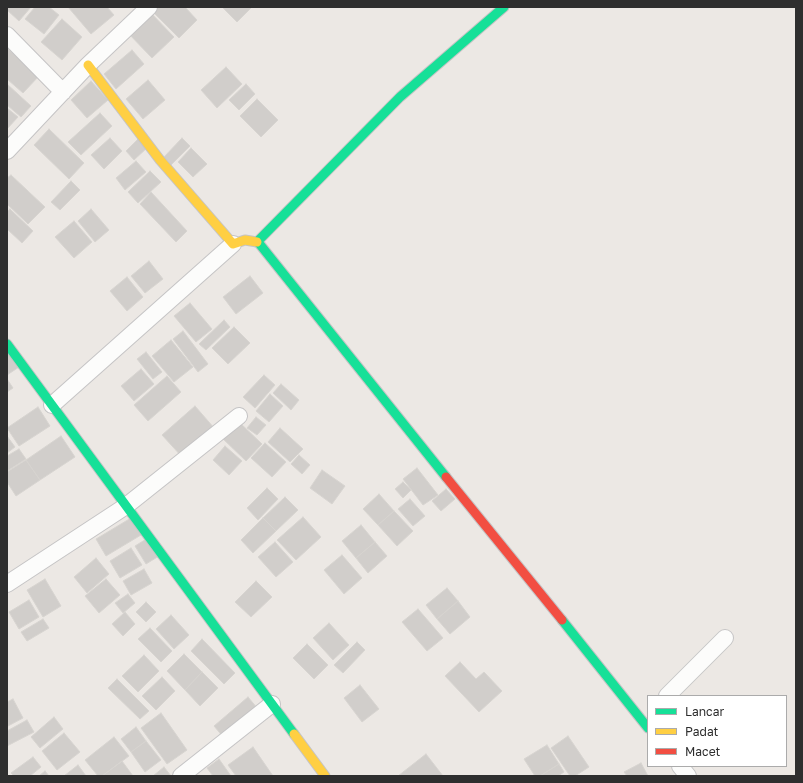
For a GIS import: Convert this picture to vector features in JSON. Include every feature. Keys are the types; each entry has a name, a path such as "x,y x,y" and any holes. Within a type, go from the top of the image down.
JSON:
{"street":[{"path":"7,152 88,65 149,7"},
{"path":"258,242 400,97 504,7"},
{"path":"7,35 63,92"},
{"path":"88,65 160,160 233,244"},
{"path":"52,405 233,244 245,240 258,242 646,721"},
{"path":"7,344 325,776"},
{"path":"7,584 126,506 239,416"},
{"path":"669,695 725,638"},
{"path":"181,776 272,704"},
{"path":"681,767 688,776"}],"building":[{"path":"7,7 31,7 19,21 7,10"},
{"path":"35,7 49,7 59,15 44,34 25,19"},
{"path":"68,7 107,7 114,15 91,34"},
{"path":"152,7 185,7 197,20 179,38 150,9"},
{"path":"222,7 251,7 251,8 237,22"},
{"path":"149,11 174,37 152,58 127,32"},
{"path":"62,19 82,37 62,60 41,42"},
{"path":"7,48 39,76 23,93 7,79"},
{"path":"132,50 144,64 116,89 104,74"},
{"path":"226,67 242,84 217,108 201,90"},
{"path":"148,80 165,100 143,119 126,99"},
{"path":"91,81 108,100 87,118 71,100"},
{"path":"7,84 31,106 21,117 7,105"},
{"path":"246,84 255,94 239,110 229,100"},
{"path":"257,99 278,120 261,137 240,116"},
{"path":"7,108 18,117 7,129"},
{"path":"100,113 112,126 81,155 68,142"},
{"path":"49,129 84,163 69,179 34,145"},
{"path":"110,138 122,151 104,169 91,155"},
{"path":"139,138 148,147 134,160 126,151"},
{"path":"182,138 190,146 171,165 164,157"},
{"path":"191,148 207,164 193,177 178,162"},
{"path":"136,161 146,172 125,190 116,178"},
{"path":"150,171 161,182 138,203 128,192"},
{"path":"11,175 45,207 28,224 7,204 7,178"},
{"path":"71,181 80,190 60,210 51,202"},
{"path":"151,192 187,231 176,242 140,204"},
{"path":"10,209 33,231 22,243 7,229 7,212"},
{"path":"91,209 109,230 95,242 78,221"},
{"path":"74,221 92,242 74,258 55,237"},
{"path":"149,261 163,279 145,293 131,276"},
{"path":"250,276 263,293 236,314 223,297"},
{"path":"127,277 143,297 127,311 110,291"},
{"path":"190,303 212,329 196,342 174,316"},
{"path":"224,320 230,327 206,350 199,344"},
{"path":"234,327 250,343 228,364 212,348"},
{"path":"183,331 208,364 198,372 173,339"},
{"path":"171,340 193,367 174,382 152,356"},
{"path":"7,350 19,367 7,375"},
{"path":"146,352 162,372 153,379 137,359"},
{"path":"141,369 154,384 134,401 121,386"},
{"path":"264,375 275,385 255,408 243,397"},
{"path":"167,376 181,392 148,421 134,405"},
{"path":"7,379 13,388 7,392"},
{"path":"281,384 299,400 291,410 273,393"},
{"path":"270,394 283,406 269,422 256,411"},
{"path":"195,406 215,429 183,458 162,435"},
{"path":"38,407 50,426 19,446 7,428"},
{"path":"256,417 266,425 257,435 247,428"},
{"path":"237,420 262,444 246,461 221,437"},
{"path":"280,428 303,449 290,462 268,442"},
{"path":"7,436 15,447 7,453"},
{"path":"61,436 75,457 40,480 26,460"},
{"path":"265,443 286,462 272,477 251,458"},
{"path":"225,446 242,461 229,475 213,460"},
{"path":"19,449 26,459 7,471 7,456"},
{"path":"299,455 310,465 302,474 291,464"},
{"path":"26,460 40,480 16,496 7,482 7,472"},
{"path":"417,468 438,495 423,505 403,479"},
{"path":"322,470 345,486 332,504 310,488"},
{"path":"403,482 411,490 403,498 395,489"},
{"path":"267,488 278,499 258,520 247,508"},
{"path":"446,489 455,499 441,511 432,501"},
{"path":"379,494 394,511 378,525 363,509"},
{"path":"285,497 298,510 276,531 263,518"},
{"path":"410,499 425,516 413,526 398,509"},
{"path":"394,511 413,531 397,546 378,525"},
{"path":"303,517 321,537 296,560 277,540"},
{"path":"131,518 141,535 106,556 96,539"},
{"path":"263,518 276,531 253,553 241,540"},
{"path":"361,525 375,542 356,558 342,541"},
{"path":"148,538 159,556 146,564 135,546"},
{"path":"275,542 293,562 276,577 258,557"},
{"path":"375,542 387,556 368,573 356,558"},
{"path":"131,548 142,565 120,578 110,561"},
{"path":"342,555 362,578 344,594 324,570"},
{"path":"96,558 109,574 87,593 74,577"},
{"path":"144,569 152,583 131,595 123,581"},
{"path":"45,579 61,606 43,617 27,590"},
{"path":"106,579 120,595 99,613 85,596"},
{"path":"256,581 272,597 251,617 235,602"},
{"path":"447,588 458,601 437,619 426,605"},
{"path":"128,594 135,603 123,613 115,603"},
{"path":"29,600 39,617 19,629 9,612"},
{"path":"458,601 470,617 450,634 437,619"},
{"path":"146,602 156,612 146,622 136,612"},
{"path":"418,609 443,638 427,651 402,622"},
{"path":"125,612 135,624 123,636 112,624"},
{"path":"171,615 189,635 174,649 156,629"},
{"path":"43,619 49,628 27,641 21,632"},
{"path":"329,623 349,645 333,660 313,638"},
{"path":"150,628 172,651 161,662 138,639"},
{"path":"202,639 235,673 224,684 191,651"},
{"path":"357,642 365,650 343,673 334,665"},
{"path":"307,644 328,665 314,679 293,658"},
{"path":"184,654 202,672 185,690 167,671"},
{"path":"144,655 159,671 138,692 122,676"},
{"path":"460,662 476,679 484,672 502,691 479,712 445,676"},
{"path":"202,672 218,688 200,706 185,690"},
{"path":"162,677 175,691 156,710 142,696"},
{"path":"117,679 149,711 140,719 108,688"},
{"path":"360,685 379,709 362,722 344,698"},
{"path":"248,697 258,709 224,738 214,726"},
{"path":"13,699 23,718 8,726 7,702"},
{"path":"161,713 187,750 167,764 141,728"},
{"path":"54,717 63,729 40,748 31,737"},
{"path":"27,720 34,732 7,746 7,731"},
{"path":"136,727 146,741 131,752 121,739"},
{"path":"64,733 80,752 57,770 42,751"},
{"path":"568,736 589,767 575,776 570,776 551,748"},
{"path":"114,737 129,756 102,776 98,776 85,760"},
{"path":"146,741 161,760 145,772 131,752"},
{"path":"547,745 559,764 540,776 535,776 524,759"},
{"path":"253,747 273,776 236,776 228,765"},
{"path":"426,754 443,776 398,776"},
{"path":"33,757 41,767 30,776 14,776 11,773"},
{"path":"219,759 231,776 213,776 207,768"},
{"path":"122,761 133,776 102,776"},
{"path":"641,763 648,776 627,776 624,772"},
{"path":"559,764 564,772 558,776 540,776"},
{"path":"78,765 86,776 64,776"},
{"path":"164,767 171,776 153,776"},
{"path":"45,771 49,776 39,776"}],"traffic: fast":[{"path":"257,242 400,97 504,7"},
{"path":"258,242 446,477"},
{"path":"7,344 294,734"},
{"path":"562,620 647,727"}],"traffic: slow":[{"path":"88,65 160,160 233,244 245,240 257,242"},
{"path":"294,734 325,776"}],"traffic: jam":[{"path":"446,477 562,620"}]}
